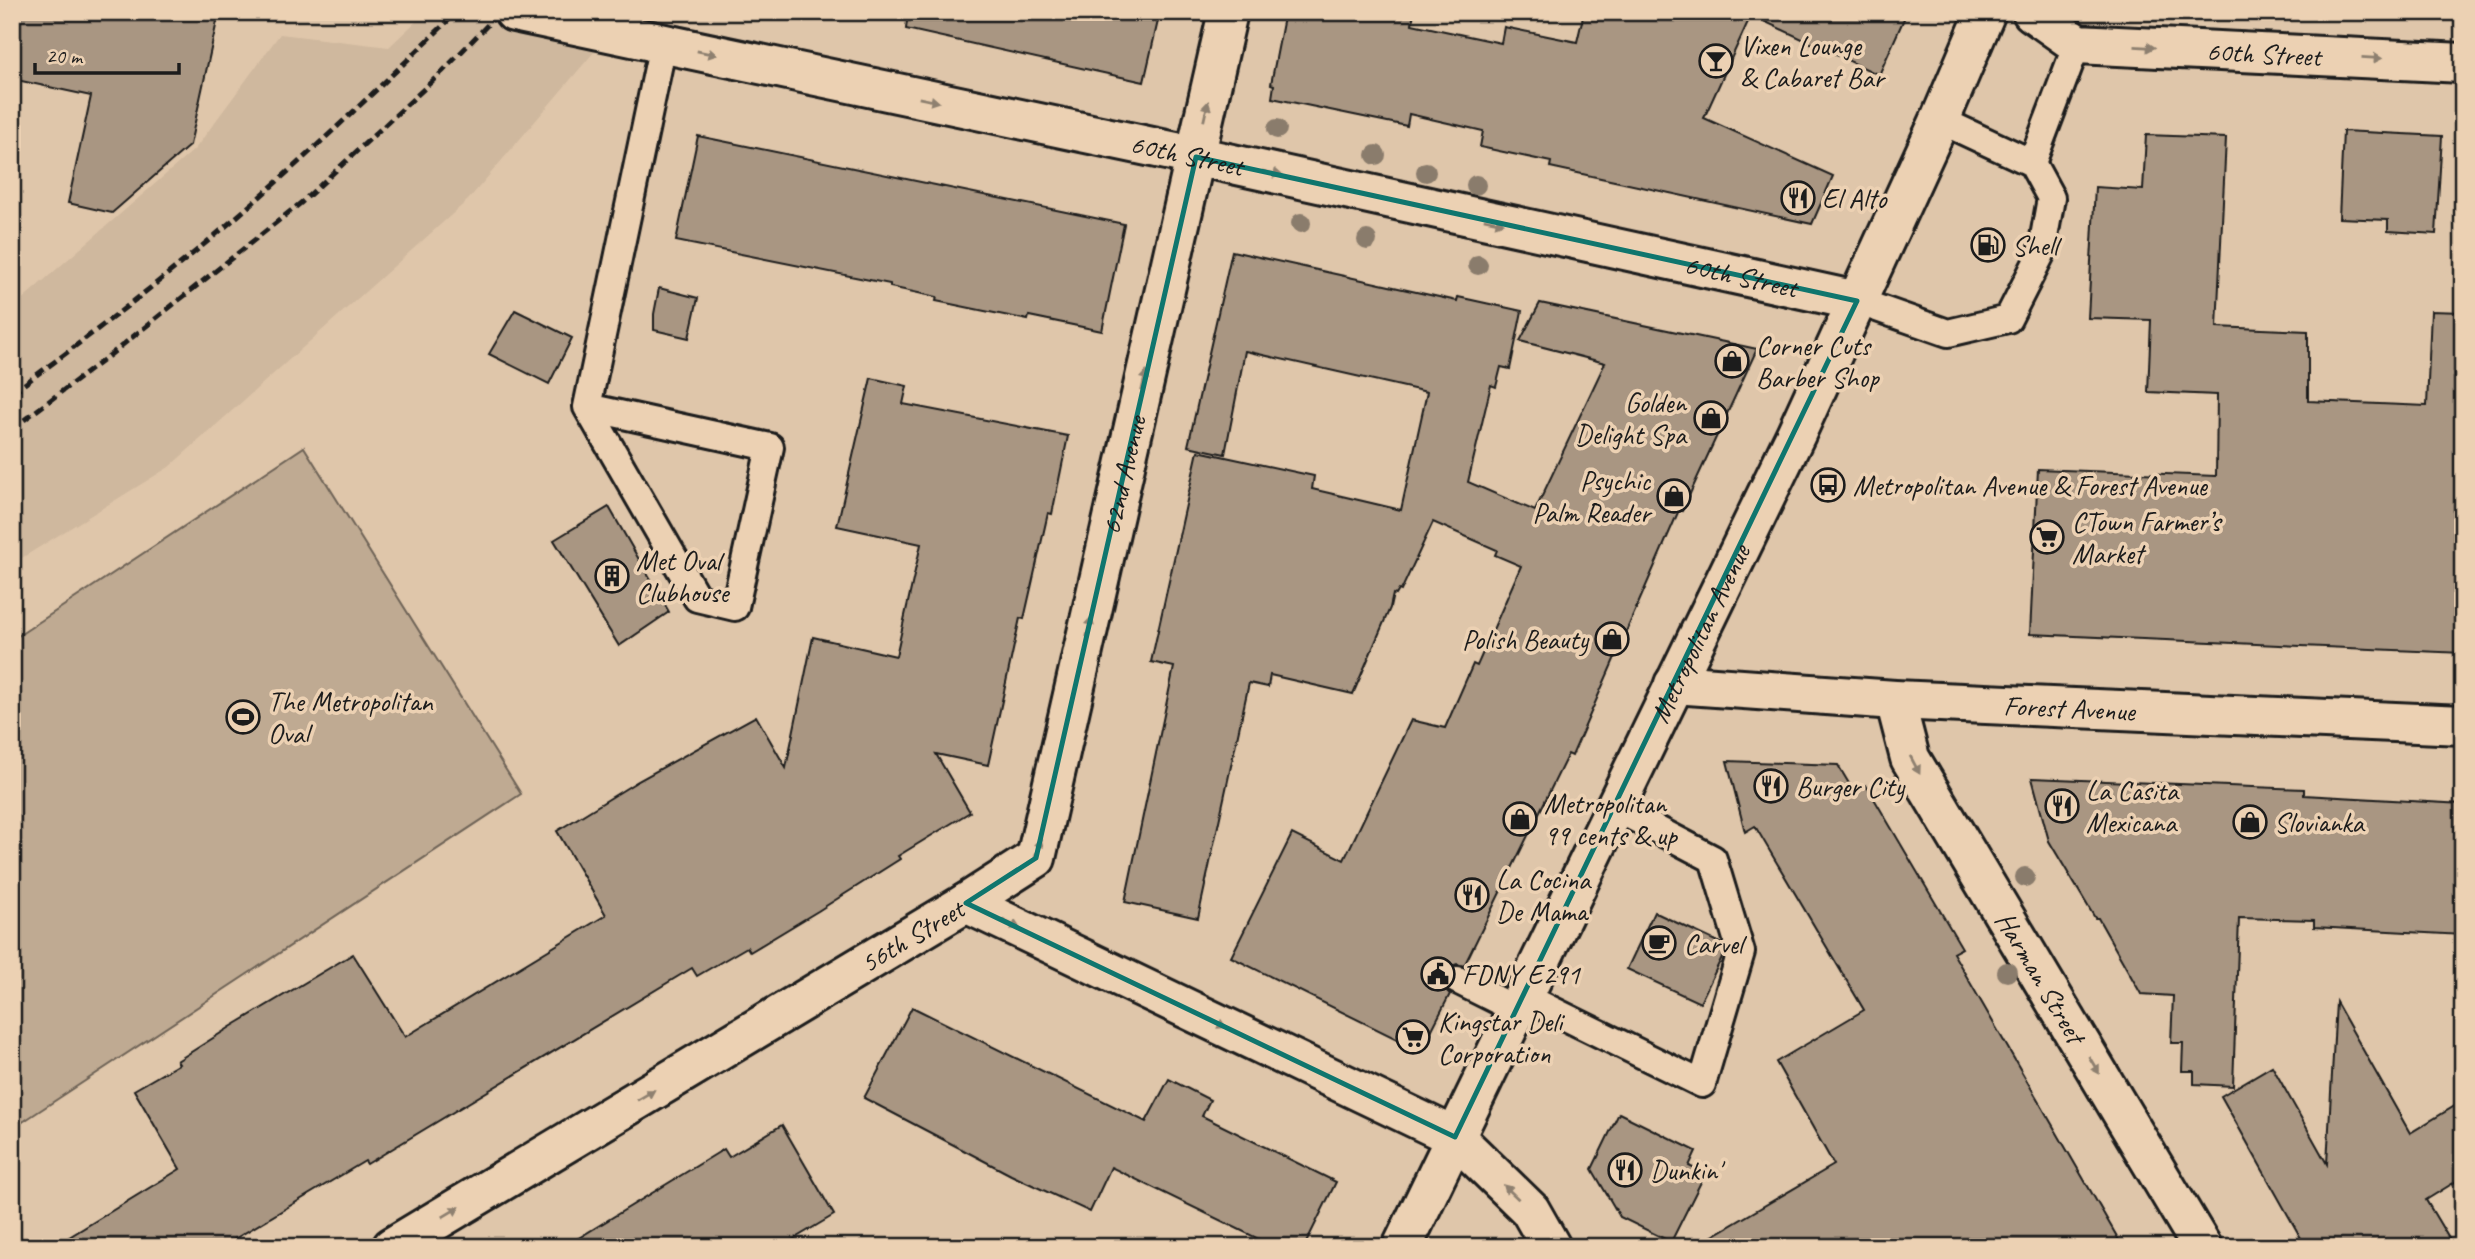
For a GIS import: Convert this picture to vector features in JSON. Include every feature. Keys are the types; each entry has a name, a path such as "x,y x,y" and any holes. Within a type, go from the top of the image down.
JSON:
{"street":[{"name":"60th Street","path":"514,12 1857,301"},
{"name":"62nd Avenue","path":"966,903 1036,858 1228,12"},
{"name":"Metropolitan Avenue","path":"1402,1247 1796,434 1940,120 1986,12"},
{"path":"2032,12 2077,44"},
{"name":"60th Street","path":"2077,44 2463,63"},
{"name":"Forest Avenue","path":"1674,684 1895,700 2463,725"},
{"name":"Harman Street","path":"1895,700 1910,758 2202,1247"},
{"name":"56th Street","path":"392,1247 966,903 1455,1137 1530,1210 1551,1247"}],"lane":[{"path":"587,407 770,447 735,607 697,598 587,407 663,44"},
{"path":"2032,163 2077,44"},
{"path":"1857,301 1948,334 2008,319 2041,254 2051,198 2032,163 1940,120"},
{"path":"1457,979 1520,1003 1702,1084 1741,953 1713,859 1616,808"}],"highlighted area":[{"path":"1196,157 1857,301 1455,1137 966,903 1036,858"}],"shaded area":[{"path":"426,12 628,12 468,200 169,467 12,564 12,308 195,149 280,34 389,47"},
{"name":"The Metropolitan Oval","path":"304,447 521,794 12,1129 12,640"}],"building":[{"path":"12,12 219,12 190,145 112,213 68,203 91,96 12,79"},
{"path":"908,12 1160,12 1144,82 906,29"},
{"path":"1285,12 1414,12 1412,24 1501,43 1504,27 1577,42 1584,12 1907,12 1879,75 1751,15 1704,118 1833,176 1812,224 1550,167 1551,162 1480,147 1483,131 1409,114 1407,126 1272,98 1274,85 1271,84"},
{"path":"2343,131 2442,136 2436,234 2388,231 2388,220 2339,218"},
{"path":"2146,135 2226,138 2217,327 2308,331 2308,401 2427,406 2431,311 2463,312 2463,653 2030,634 2038,469 2216,476 2217,395 2148,392 2151,320 2088,318 2095,187 2143,190"},
{"path":"698,136 1124,224 1102,331 1029,316 1028,320 936,301 937,297 890,287 890,284 676,241"},
{"path":"1232,251 1457,301 1458,297 1522,311 1510,369 1501,367 1496,387 1491,385 1468,482 1535,511 1605,363 1520,341 1540,303 1757,349 1682,511 1679,510 1572,756 1568,754 1464,966 1457,964 1449,967 1443,974 1441,982 1450,994 1421,1051 1231,957 1292,834 1344,860 1411,720 1445,728 1473,664 1477,666 1521,566 1495,555 1497,550 1433,522 1401,591 1393,594 1390,608 1353,694 1270,675 1268,687 1249,683 1198,918 1125,902 1174,667 1151,662 1198,451 1314,476 1312,489 1401,510 1427,392 1245,351 1225,454 1188,446"},
{"path":"659,288 698,298 689,338 654,330"},
{"path":"515,310 572,338 549,384 489,354"},
{"path":"871,378 907,386 903,404 1068,436 1052,514 1048,513 1024,619 1020,618 988,765 936,754 970,812 750,952 747,947 697,976 692,968 367,1164 365,1161 221,1247 53,1247 180,1169 134,1090 179,1064 177,1061 232,1026 353,954 405,1037 606,915 557,831 638,781 756,716 786,768 813,637 896,656 921,544 837,526"},
{"name":"Met Oval Clubhouse","path":"609,507 669,612 619,646 554,540"},
{"path":"1727,761 1838,765 1854,792 1866,785 1962,948 1953,953 2123,1247 1694,1247 1834,1165 1776,1062 1864,1010 1755,826 1745,832"},
{"path":"2032,778 2304,789 2304,795 2463,804 2463,935 2314,927 2314,920 2239,918 2233,1086 2194,1084 2194,1071 2182,1071 2183,1043 2171,1043 2173,996 2141,994 2098,918 2095,918 2049,841"},
{"path":"1654,912 1722,944 1724,953 1700,1003 1627,969"},
{"path":"2336,1002 2410,1133 2463,1101 2463,1177 2426,1200 2454,1247 2306,1247 2221,1096 2272,1066 2327,1164"},
{"path":"912,1007 1146,1122 1169,1079 1210,1100 1202,1116 1336,1182 1304,1247 1275,1247 1111,1167 1090,1212 1011,1175 864,1098"},
{"path":"1619,1113 1696,1151 1689,1166 1705,1174 1671,1242 1620,1217 1592,1169"},
{"path":"782,1125 834,1215 780,1247 564,1247 724,1149 729,1157"}],"railway":[{"path":"12,393 67,353 226,226 314,148 457,12"},
{"path":"12,429 110,355 302,202 442,72 500,12"}],"place":[{"name":"Vixen Lounge & Cabaret Bar","path":"1716,61"},
{"name":"El Alto","path":"1798,198"},
{"name":"Shell","path":"1988,245"},
{"name":"Corner Cuts Barber Shop","path":"1732,361"},
{"name":"Golden Delight Spa","path":"1711,418"},
{"name":"Metropolitan Avenue & Forest Avenue","path":"1828,485"},
{"name":"Psychic Palm Reader","path":"1674,496"},
{"name":"CTown Farmer’s Market","path":"2047,537"},
{"name":"Met Oval Clubhouse","path":"612,576"},
{"name":"Polish Beauty","path":"1612,639"},
{"name":"The Metropolitan Oval","path":"243,717"},
{"name":"Burger City","path":"1771,786"},
{"name":"La Casita Mexicana","path":"2062,806"},
{"name":"Metropolitan 99 cents & up","path":"1520,819"},
{"name":"Slovianka","path":"2250,822"},
{"name":"La Cocina De Mama","path":"1472,895"},
{"name":"Carvel","path":"1659,943"},
{"name":"FDNY E291","path":"1438,974"},
{"name":"Kingstar Deli Corporation","path":"1413,1037"},
{"name":"Dunkin'","path":"1625,1170"}]}
